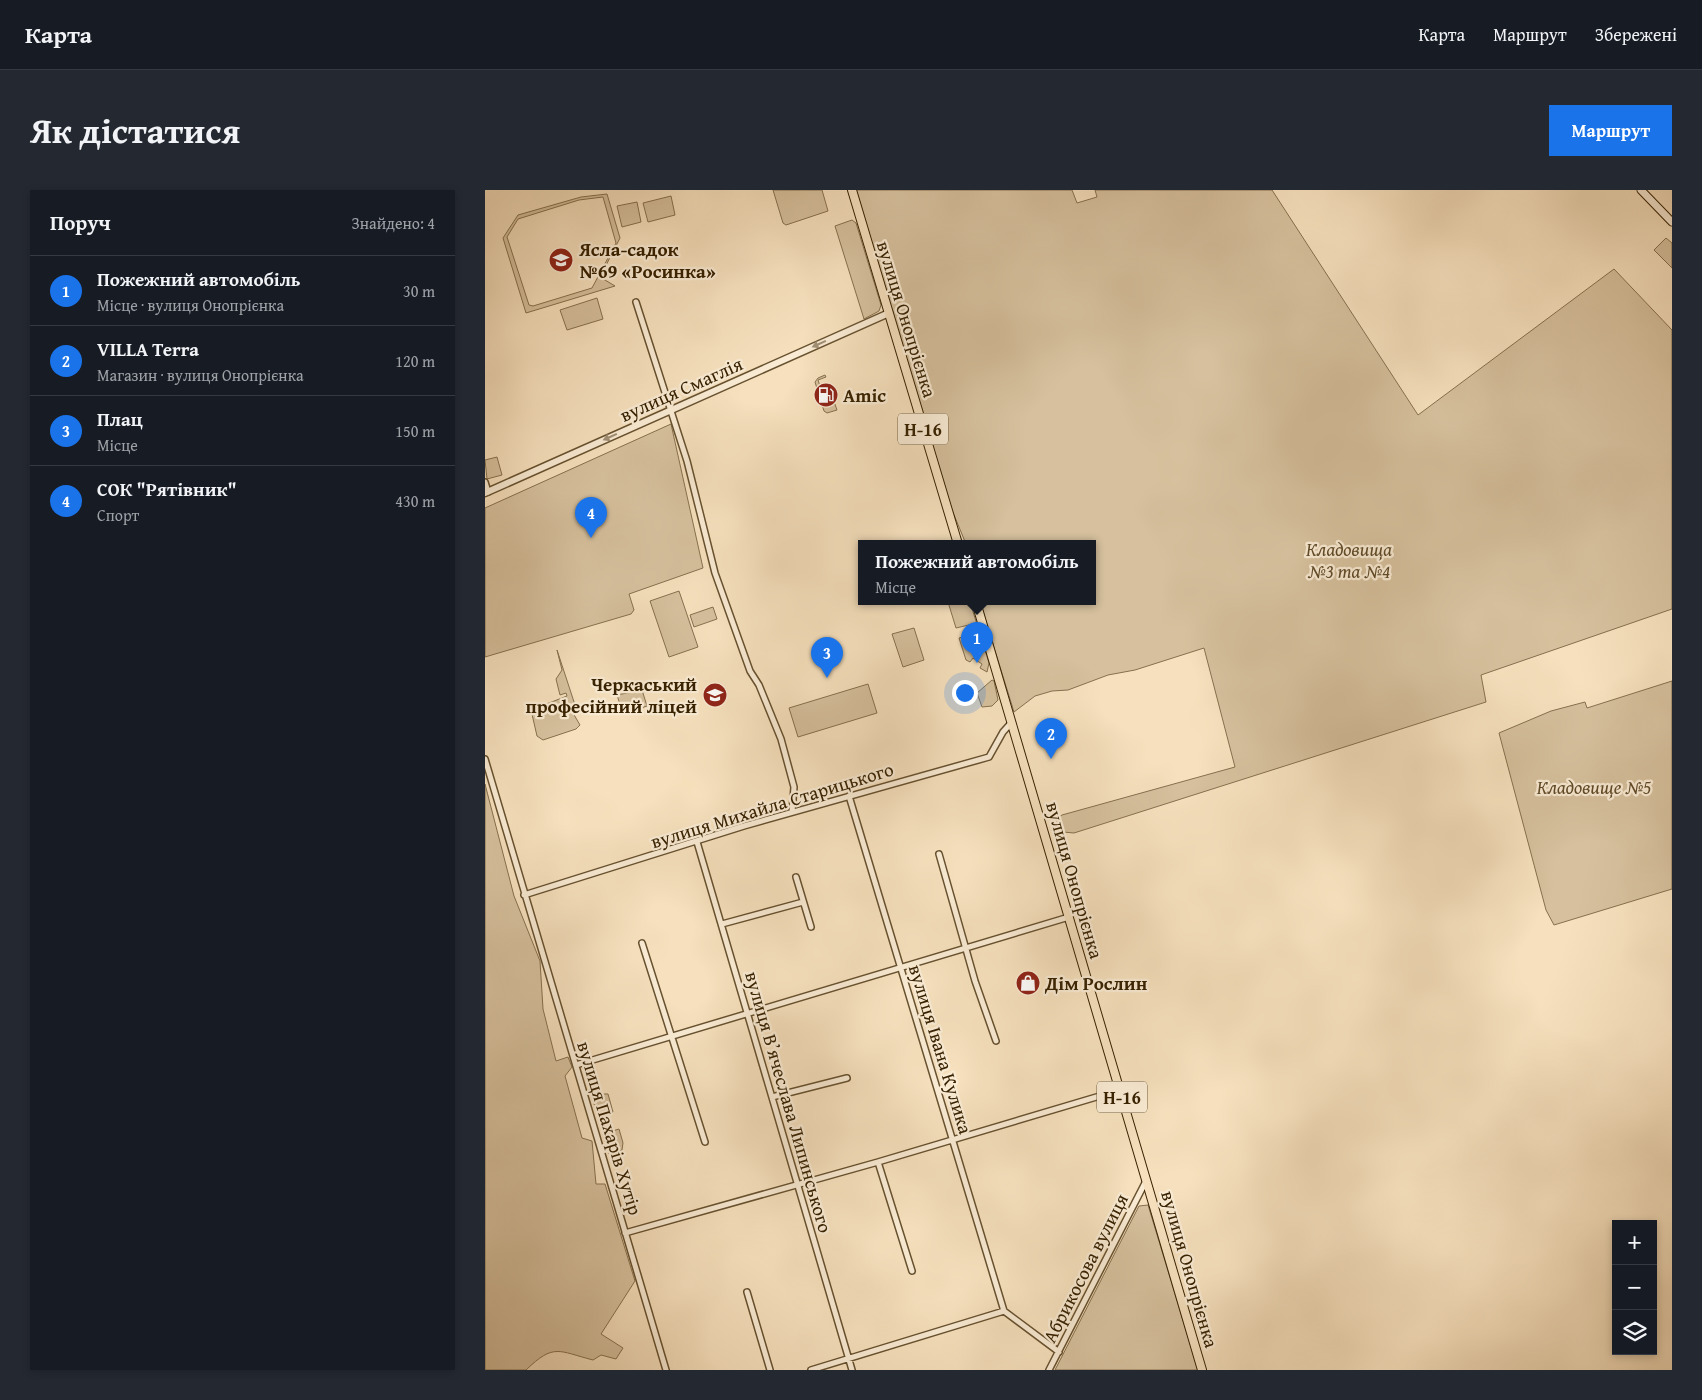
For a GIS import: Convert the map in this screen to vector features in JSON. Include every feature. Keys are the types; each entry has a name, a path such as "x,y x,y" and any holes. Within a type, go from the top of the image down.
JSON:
{"main road":[{"name":"вулиця Онопрієнка","path":"851,190 957,540"},
{"path":"1641,190 1672,222"},
{"name":"вулиця Онопрієнка","path":"977,605 1202,1370"}],"street":[{"path":"636,302 687,461 715,573 750,671 759,685 781,739 794,787 792,812"},
{"name":"вулиця Смаглія","path":"487,493 889,313"},
{"path":"485,482 487,493"},
{"name":"вулиця Михайла Старицького","path":"524,895 792,812 989,757 1003,732 1012,722"},
{"name":"вулиця Пахарів Хутір","path":"485,760 665,1370"},
{"name":"вулиця Івана Кулика","path":"849,796 1004,1311"},
{"name":"вулиця Вʼячеслава Липинського","path":"697,842 852,1370"},
{"path":"939,854 965,947 996,1041"},
{"path":"796,878 811,927"},
{"path":"722,924 803,902"},
{"path":"575,1065 900,966 1069,917"},
{"path":"642,943 673,1035 705,1142"},
{"path":"772,1097 847,1078"},
{"path":"625,1232 953,1141 1120,1090"},
{"path":"878,1162 912,1271"},
{"name":"Абрикосова вулиця","path":"1049,1370 1147,1180"},
{"path":"747,1292 770,1370"},
{"path":"811,1370 1004,1311 1059,1352"}],"green space":[{"path":"773,190 822,190 828,211 786,225 783,223"},
{"name":"Кладовища №3 та №4","path":"855,190 1072,190 1077,203 1097,197 1095,190 1272,190 1418,415 1614,269 1672,330 1672,609 1481,675 1486,702 1074,833 1052,831 1051,823 1062,815 1235,767 1204,648 1135,670 1108,675 1068,690 1052,691 1035,696 1014,712 981,605 1096,605 1096,540 964,540 952,510"},
{"path":"607,194 620,238 600,277 615,286 526,313 503,238 518,215 581,197","holes":["603,197 616,243 592,288 533,306 529,305 507,237 518,219 579,200"]},
{"path":"671,196 675,215 648,222 643,203"},
{"path":"637,202 641,222 622,227 617,206"},
{"path":"852,220 856,223 881,305 879,311 864,319 835,226"},
{"path":"1666,238 1672,243 1672,268 1654,250"},
{"path":"597,298 603,319 567,330 560,310"},
{"path":"825,375 826,377 818,380 824,399 832,396 837,410 827,413 824,411 815,382 818,378"},
{"path":"671,424 703,568 629,594 634,610 631,614 485,657 485,508"},
{"path":"497,457 502,475 487,479 485,460"},
{"path":"679,591 698,647 669,657 650,601"},
{"path":"949,605 971,605 989,663 987,672 980,668 982,664 973,658 970,662 966,660 959,638 975,633 973,624 956,628"},
{"path":"713,607 717,619 694,627 690,615"},
{"path":"914,628 924,660 903,667 892,634"},
{"path":"557,650 577,711 573,713 580,725 576,729 543,740 537,736 531,710 567,696 566,693 560,695 556,679 562,670"},
{"path":"992,680 994,681 998,700 992,706 982,707 977,693"},
{"name":"Кладовище №5","path":"1672,681 1672,889 1554,925 1546,910 1499,733 1551,711 1585,702 1587,708"},
{"path":"868,684 877,713 798,737 789,708"},
{"path":"642,690 647,706 630,712 622,711 617,695"},
{"path":"485,784 514,896 540,961 543,1009 556,1061 568,1057 572,1067 565,1076 582,1138 592,1141 596,1184 605,1184 635,1281 601,1334 623,1348 616,1359 601,1355 593,1360 564,1352 557,1352 543,1356 526,1370 485,1370"},
{"path":"608,1094 613,1112 598,1116 592,1098"},
{"path":"619,1129 623,1143 622,1150 609,1154 603,1134"},
{"path":"1148,1205 1198,1370 1055,1370 1139,1206"}],"place":[{"name":"Ясла-садок №69 «Росинка»","path":"561,260"},
{"name":"Amic","path":"826,395"},
{"name":"СОК \"Рятівник\"","path":"591,538"},
{"name":"Пожежний автомобіль","path":"977,663"},
{"name":"Плац","path":"827,678"},
{"name":"Черкаський професійний ліцей","path":"715,695"},
{"name":"VILLA Terra","path":"1051,759"},
{"name":"Дім Рослин","path":"1028,983"}]}
